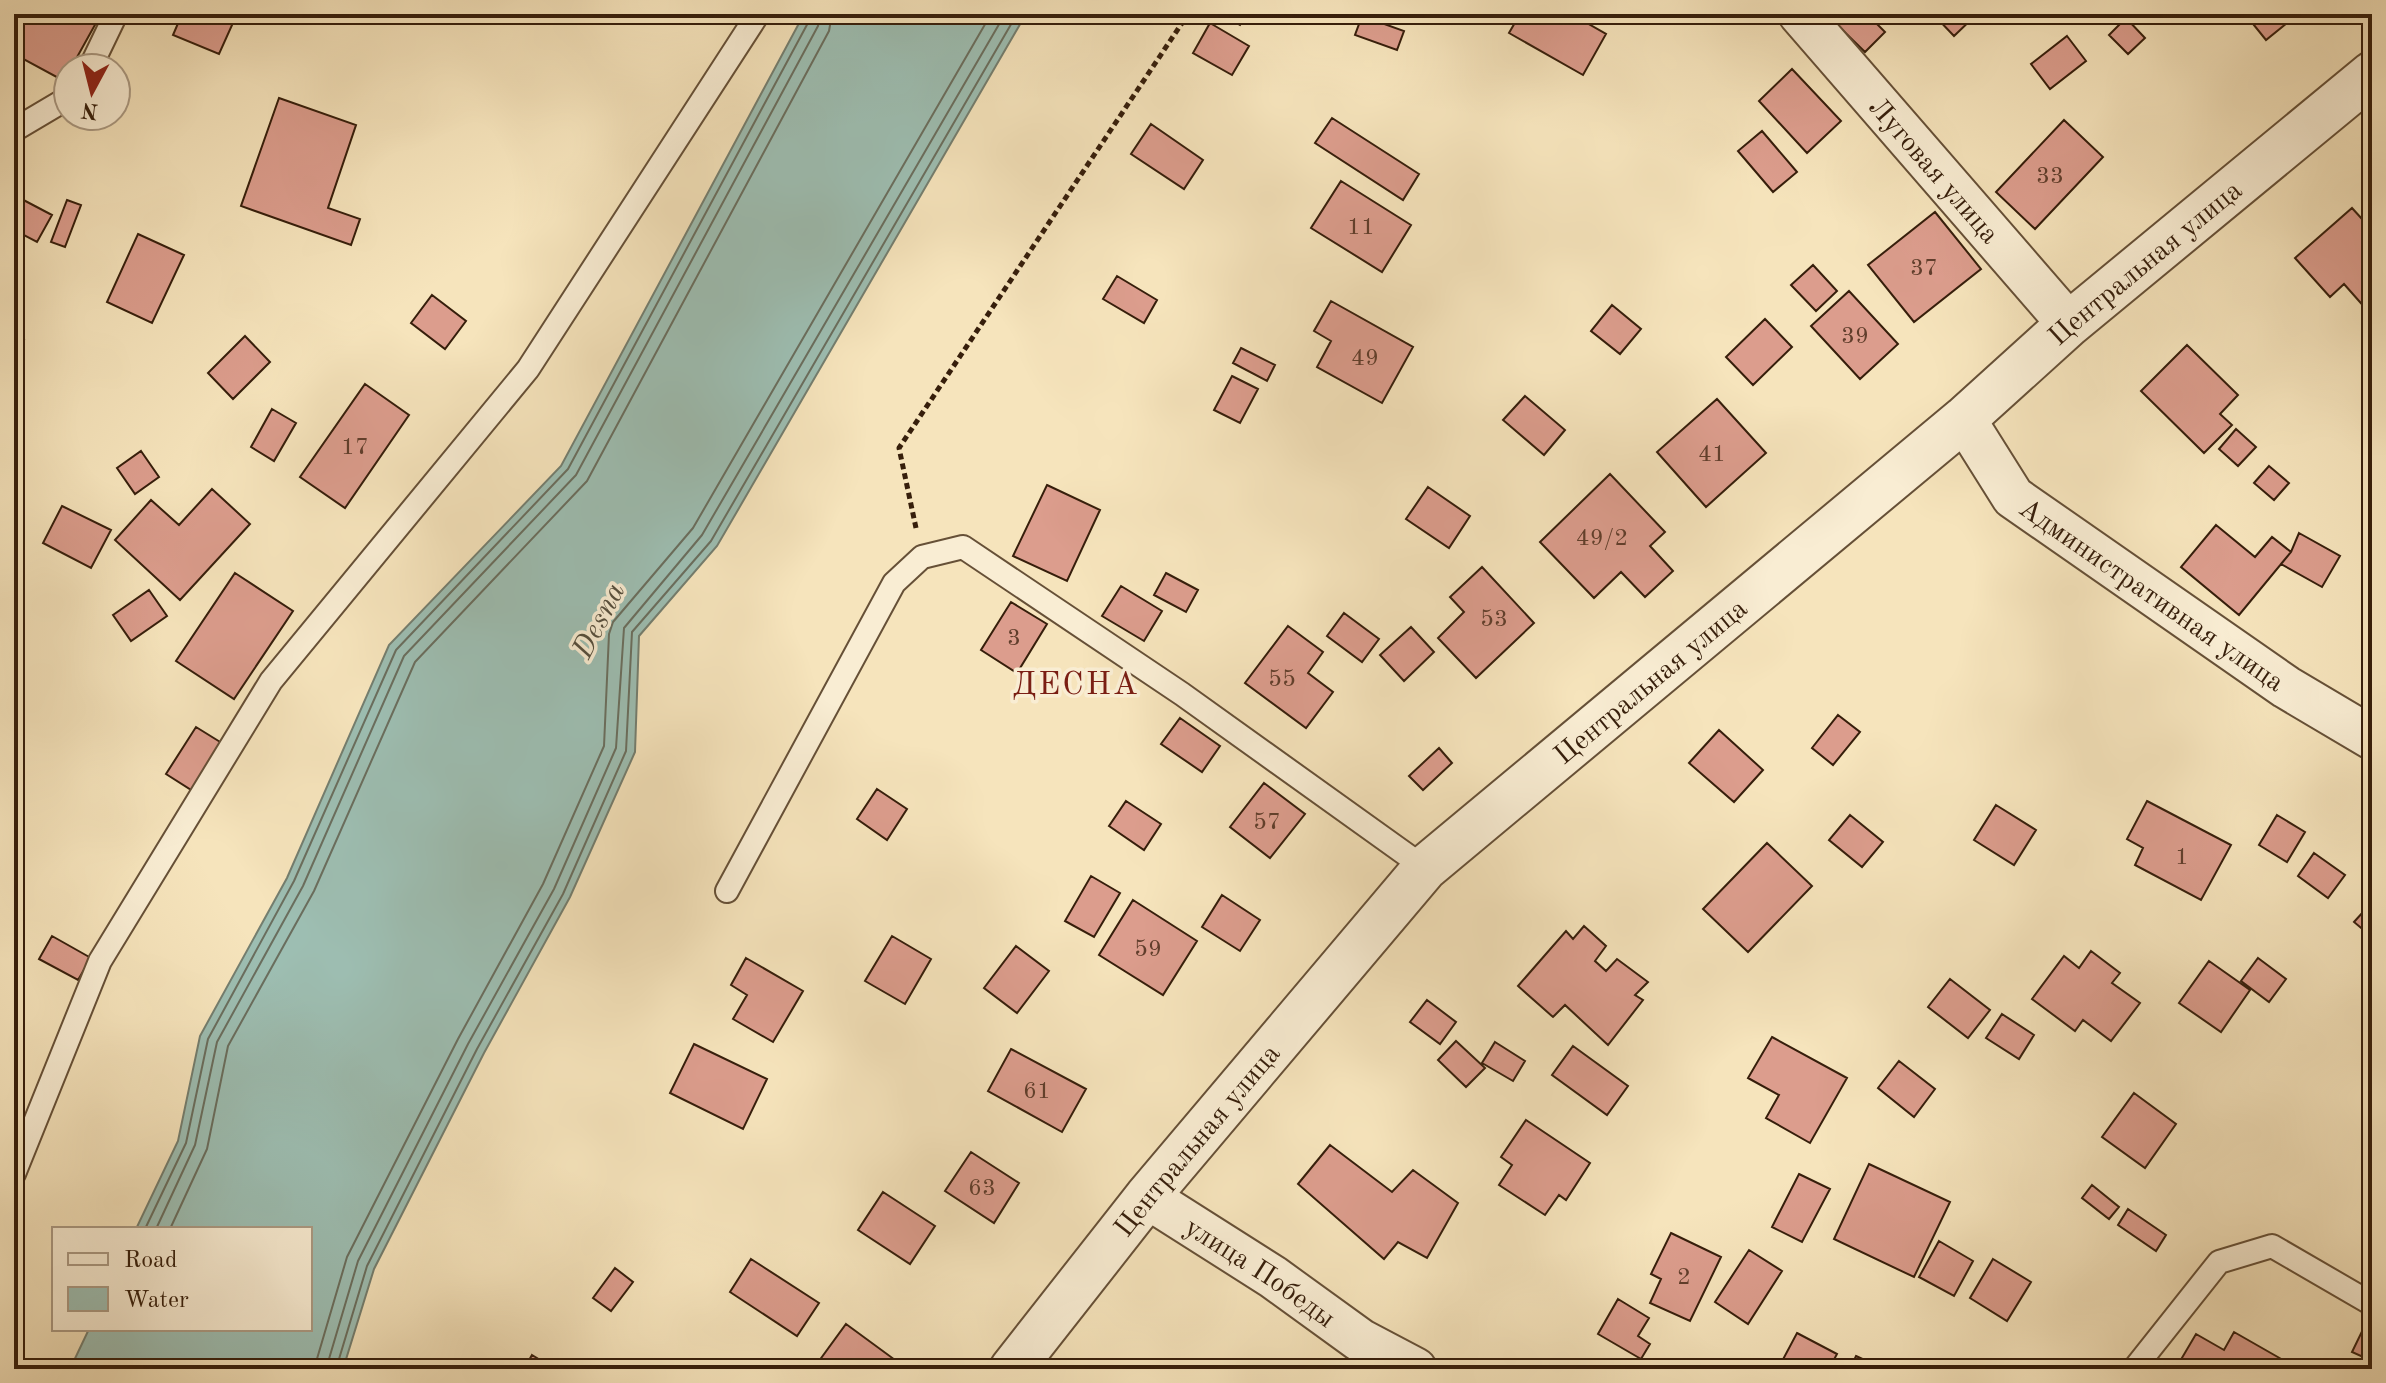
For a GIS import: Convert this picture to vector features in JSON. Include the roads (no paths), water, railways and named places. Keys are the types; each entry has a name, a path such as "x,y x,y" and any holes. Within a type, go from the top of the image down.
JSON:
{"street":[{"name":"Луговая улица","path":"1800,14 2069,324"},
{"name":"Центральная улица","path":"1012,1369 1147,1197 1425,868 1964,419 2069,324 2372,74"},
{"name":"Административная улица","path":"1964,419 2013,497 2286,687 2372,738"},
{"name":"улица Победы","path":"1147,1197 1273,1277 1360,1340 1415,1369"}],"lane":[{"path":"98,52 116,14"},
{"path":"14,1174 100,961 271,681 528,369 758,14"},
{"path":"14,130 52,107"},
{"path":"727,891 894,583 922,557 963,547 1182,694 1425,868"},
{"path":"2134,1369 2219,1262 2272,1246 2372,1304"}],"water":[{"name":"Desna","path":"804,14 1026,14 717,546 639,636 635,752 570,897 484,1053 374,1269 343,1369 70,1369 88,1331 312,1331 312,1227 137,1227 178,1141 200,1036 287,878 389,645 561,466"}],"district":[{"name":"ДЕСНА","path":"1076,683"}]}
